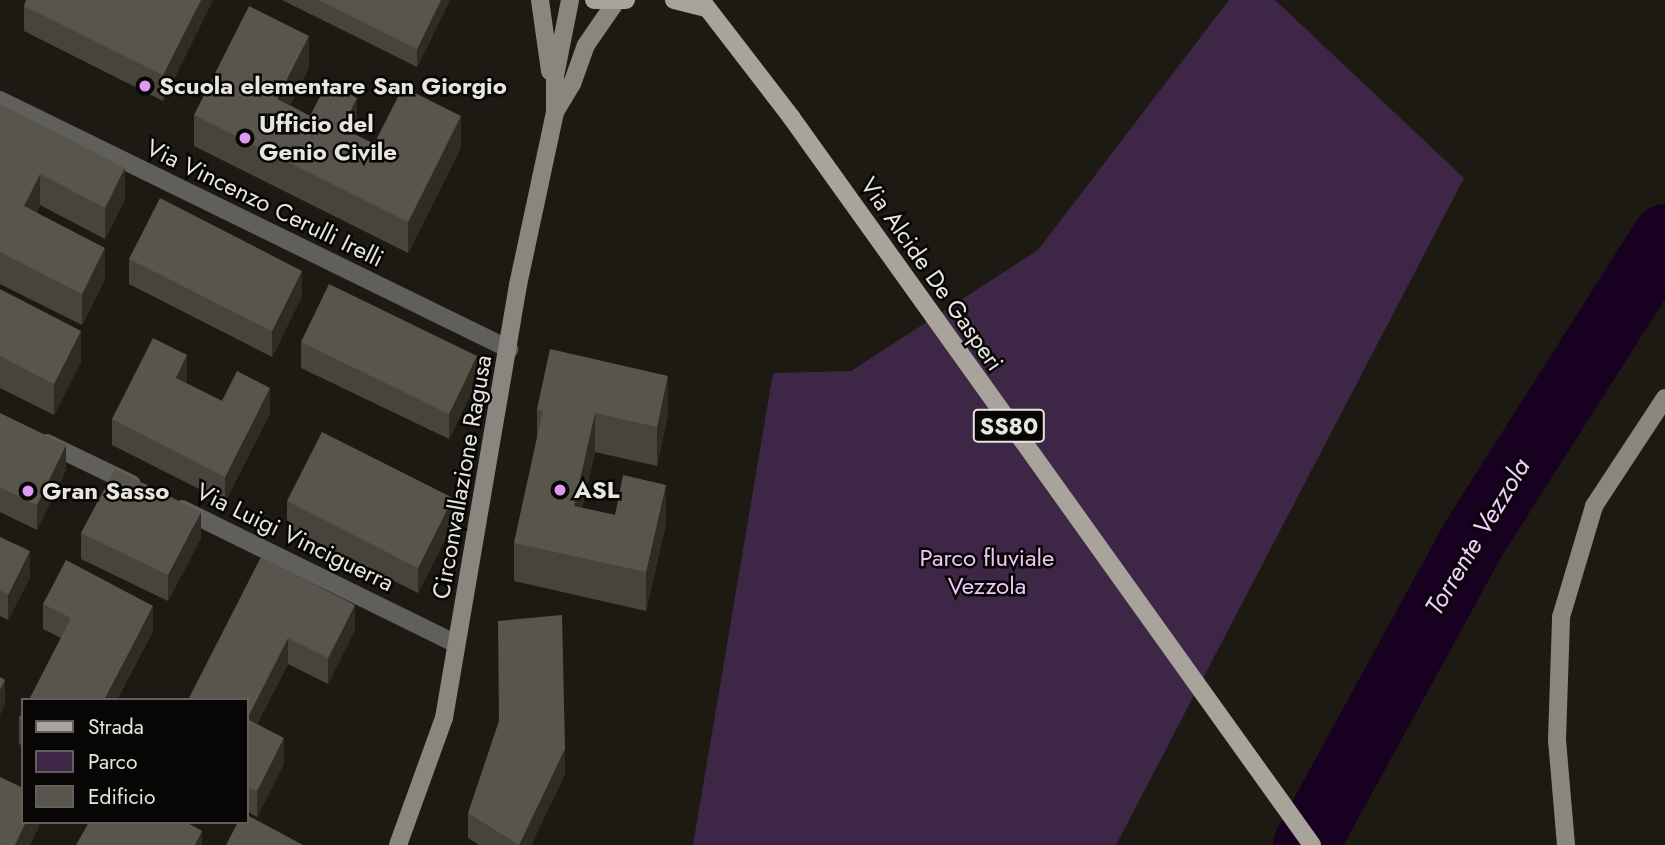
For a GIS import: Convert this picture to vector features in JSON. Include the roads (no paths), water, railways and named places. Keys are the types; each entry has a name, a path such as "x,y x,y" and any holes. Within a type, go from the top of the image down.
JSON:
{"main road":[{"path":"594,0 621,2"},
{"name":"Via Alcide De Gasperi","path":"674,0 703,4 791,117 1312,845"}],"street":[{"name":"Circonvallazione Ragusa","path":"540,0 555,112"},
{"name":"Circonvallazione Ragusa","path":"398,845 444,718 509,349 555,112 555,76 570,0"},
{"name":"Circonvallazione Ragusa","path":"555,112 572,85 592,36 621,2"},
{"name":"Via Vincenzo Cerulli Irelli","path":"0,100 509,349"},
{"path":"1566,845 1557,740 1561,617 1594,506 1665,398"},
{"name":"Via Luigi Vinciguerra","path":"25,432 456,643"}],"waterway":[{"name":"Torrente Vezzola","path":"1306,845 1471,543 1665,237"}],"place":[{"name":"Scuola elementare San Giorgio","path":"145,86"},
{"name":"Ufficio del Genio Civile","path":"245,138"},
{"name":"ASL","path":"560,490"},
{"name":"Gran Sasso","path":"28,491"}],"park label":[{"name":"Parco fluviale Vezzola","path":"987,572"}]}
